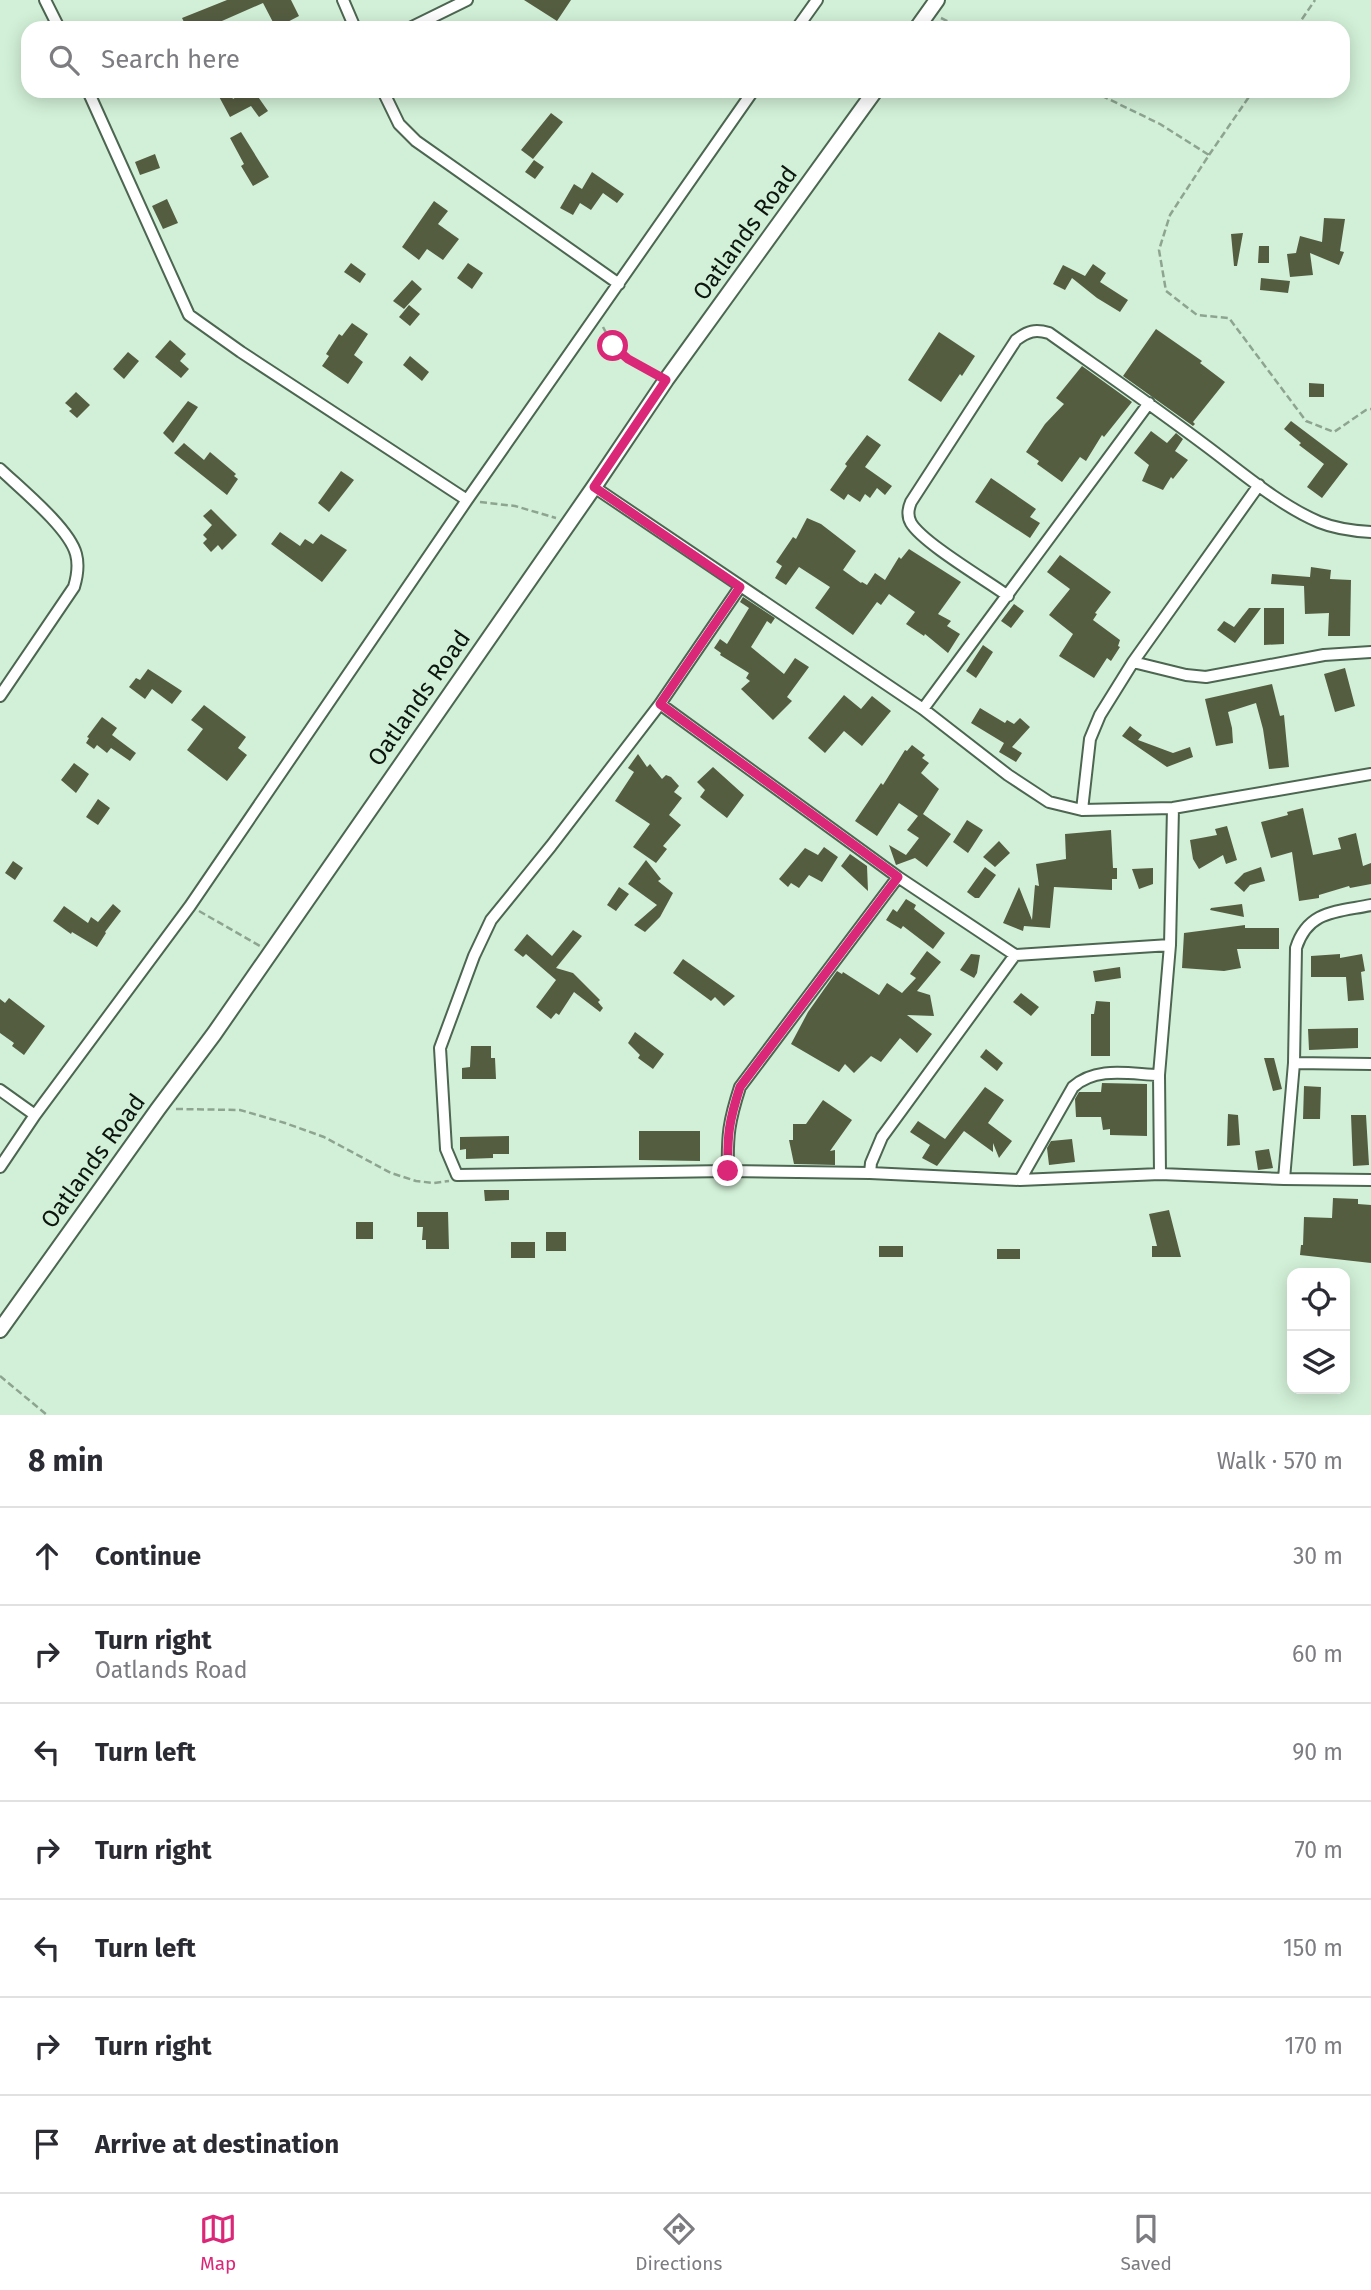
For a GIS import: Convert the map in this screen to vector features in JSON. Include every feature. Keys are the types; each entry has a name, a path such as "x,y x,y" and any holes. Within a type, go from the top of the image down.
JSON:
{"street":[{"path":"46,0 56,21"},
{"path":"343,0 352,21"},
{"path":"424,21 467,0"},
{"path":"802,21 817,0"},
{"path":"922,21 933,6"},
{"path":"91,98 189,315 467,500"},
{"path":"386,98 399,124 416,141 619,284"},
{"path":"0,1167 35,1115 190,906 467,500 748,98"},
{"name":"Oatlands Road","path":"0,1330 215,1034 666,380 869,98"},
{"path":"1008,596 922,535 909,521 908,512 911,502 1016,341 1027,332 1038,330 1049,333 1259,485 1318,522 1338,529 1371,532"},
{"path":"923,709 1149,403"},
{"path":"0,469 68,535 77,555 75,587 0,696"},
{"path":"1082,810 1090,739 1100,715 1133,662 1259,485"},
{"path":"594,487 923,709 1008,775 1049,802 1082,810 1173,808 1371,774"},
{"path":"740,587 660,704 491,920 474,956 440,1048 446,1149 457,1175 728,1171 870,1173 1020,1180 1160,1174 1371,1180"},
{"path":"1133,662 1206,677 1324,655 1371,652"},
{"path":"660,704 898,877 1015,955 1170,945"},
{"path":"1160,1174 1158,1075 1170,945 1173,808"},
{"path":"728,1171 729,1120 740,1087 898,877"},
{"path":"1284,1179 1294,1063 1296,948 1309,923 1325,914 1371,905"},
{"path":"870,1173 871,1163 882,1137 1015,955"},
{"path":"1294,1063 1371,1064"},
{"path":"1020,1180 1073,1087 1082,1079 1098,1073 1158,1075"},
{"path":"0,1090 35,1115"}],"path":[{"path":"1301,21 1315,0"},
{"path":"933,6 953,21"},
{"path":"1106,98 1160,124 1209,155"},
{"path":"1248,98 1170,215 1159,250 1166,291 1197,315 1229,318 1306,421 1334,432 1371,409"},
{"path":"597,316 613,346 628,359 666,380"},
{"path":"467,500 515,506 569,522"},
{"path":"190,906 271,952"},
{"path":"158,1109 240,1110 324,1137 391,1173 416,1181 446,1182 457,1175"},
{"path":"0,1376 47,1415"}],"building":[{"path":"227,0 291,0 299,16 289,21 272,21 263,3 222,21 184,21 182,18"},
{"path":"524,0 571,0 557,21"},
{"path":"220,98 259,98 268,111 259,117 251,106 230,117"},
{"path":"551,113 563,122 533,159 521,150"},
{"path":"241,132 269,177 253,186 241,166 244,164 230,138"},
{"path":"155,154 160,168 140,175 135,162"},
{"path":"534,160 544,167 535,179 525,172"},
{"path":"592,172 624,194 617,203 603,193 591,210 580,203 573,215 560,208 574,184 582,189"},
{"path":"167,199 178,223 163,229 152,206"},
{"path":"434,201 448,211 438,224 459,239 443,260 427,249 419,260 402,247"},
{"path":"1324,218 1345,219 1340,251 1344,252 1339,265 1310,253 1313,275 1290,277 1287,254 1296,253 1300,236 1322,242"},
{"path":"1243,233 1237,266 1234,266 1231,234"},
{"path":"1259,246 1269,246 1269,263 1258,263"},
{"path":"351,263 366,274 360,283 344,272"},
{"path":"468,263 483,273 472,289 457,278"},
{"path":"1093,264 1106,273 1100,282 1128,300 1120,312 1072,278 1065,290 1053,284 1063,265 1085,276"},
{"path":"1261,278 1290,281 1288,293 1260,290"},
{"path":"412,280 422,289 404,309 393,301"},
{"path":"409,305 420,314 410,326 399,317"},
{"path":"352,323 368,334 354,355 363,362 348,384 322,366 339,334 342,336"},
{"path":"1156,329 1202,361 1200,363 1225,382 1193,422 1193,426 1123,376"},
{"path":"939,332 975,356 941,402 908,380"},
{"path":"170,340 186,354 180,361 189,369 181,378 155,357"},
{"path":"128,352 139,361 124,379 113,369"},
{"path":"410,356 429,372 422,381 403,365"},
{"path":"1082,366 1132,402 1104,437 1102,435 1086,461 1080,457 1062,482 1037,464 1039,461 1026,452 1045,424 1064,404 1056,398"},
{"path":"1309,383 1324,384 1324,397 1309,397"},
{"path":"76,392 90,405 77,418 65,403"},
{"path":"188,401 198,407 173,443 163,433"},
{"path":"1291,421 1348,464 1322,498 1307,487 1324,464 1299,445 1301,443 1284,429"},
{"path":"1151,431 1167,443 1176,433 1183,439 1175,451 1188,460 1173,479 1171,477 1163,490 1142,481 1149,465 1134,453"},
{"path":"867,435 881,445 865,467 892,486 885,495 877,488 870,498 865,494 860,502 848,494 844,500 830,490"},
{"path":"184,443 204,460 210,452 236,474 234,476 238,479 227,495 174,453"},
{"path":"341,471 354,480 329,512 318,503"},
{"path":"991,478 1036,509 1030,517 1040,523 1030,538 975,502"},
{"path":"211,509 237,535 222,550 218,545 211,552 203,543 207,539 203,535 212,525 203,516"},
{"path":"807,518 821,524 856,551 843,570 861,583 867,585 875,573 885,580 899,557 901,559 909,549 961,582 938,614 951,621 947,626 960,634 948,653 925,634 924,636 906,624 915,612 889,594 881,605 877,602 853,635 815,608 830,587 799,567 786,585 775,578 782,566 776,562 793,537 796,539"},
{"path":"280,532 300,546 305,539 313,544 321,534 347,550 322,582 271,544"},
{"path":"1060,555 1111,592 1095,613 1097,614 1093,620 1120,640 1120,647 1111,661 1107,658 1094,678 1059,656 1073,634 1049,615 1070,589 1047,572"},
{"path":"1311,567 1331,570 1330,579 1351,580 1350,636 1328,636 1329,613 1305,614 1304,586 1271,584 1272,574 1310,577"},
{"path":"743,597 775,618 771,624 767,621 751,647 784,674 795,658 809,667 787,697 792,701 773,720 741,689 750,681 746,678 749,673 720,655 714,648 720,639 727,644 749,608 740,602"},
{"path":"1014,604 1024,611 1011,628 1001,621"},
{"path":"1249,608 1261,608 1235,643 1217,630 1224,621 1234,627"},
{"path":"1264,608 1284,608 1284,644 1264,645"},
{"path":"983,645 993,652 976,678 966,671"},
{"path":"1345,668 1355,706 1335,712 1324,674"},
{"path":"148,669 182,691 172,704 152,689 145,699 129,687 136,678 140,680"},
{"path":"1272,684 1280,716 1284,715 1289,767 1269,769 1256,703 1228,712 1233,743 1216,746 1205,699"},
{"path":"844,695 861,709 872,696 891,711 862,746 844,731 825,753 808,738"},
{"path":"204,705 246,737 238,748 247,755 227,781 187,750 203,729 191,720"},
{"path":"980,708 1005,723 1007,720 1014,724 1020,718 1030,727 1012,747 1022,753 1016,762 999,752 1004,743 971,723"},
{"path":"102,717 117,728 112,735 136,753 130,761 111,748 107,753 97,745 94,749 86,743 89,738 87,737"},
{"path":"1130,726 1142,735 1138,740 1173,753 1190,747 1193,757 1167,767 1122,736"},
{"path":"912,745 925,755 922,758 929,763 921,773 939,789 923,814 951,834 927,867 915,858 896,865 889,845 906,855 919,838 907,830 918,816 899,803 877,836 855,821 881,783 883,785 905,750"},
{"path":"638,754 647,767 650,764 662,779 666,775 671,777 679,786 674,792 682,798 669,815 681,825 663,846 667,849 656,863 633,847 650,824 615,801 634,772 628,768"},
{"path":"74,763 89,774 76,793 61,780"},
{"path":"713,767 744,795 727,818 700,797 705,790 697,782"},
{"path":"98,799 110,808 98,825 86,817"},
{"path":"1303,808 1313,855 1341,849 1338,838 1356,833 1363,866 1371,863 1371,884 1349,886 1319,895 1319,898 1299,901 1292,852 1271,858 1261,822"},
{"path":"967,820 983,830 968,853 953,842"},
{"path":"1227,826 1237,860 1226,864 1223,855 1199,869 1193,859 1190,840 1217,835 1215,829"},
{"path":"1111,830 1113,868 1117,868 1117,879 1112,879 1112,890 1054,887 1050,928 1024,926 1023,931 1003,923 1019,887 1032,920 1035,885 1039,886 1036,864 1066,859 1065,834"},
{"path":"999,841 1010,853 995,867 983,857"},
{"path":"824,847 838,857 822,882 809,875 799,888 791,883 788,887 779,879 805,848 818,855"},
{"path":"850,854 867,866 868,891 841,866"},
{"path":"646,860 661,879 658,881 673,893 660,917 645,932 634,925 657,905 628,884"},
{"path":"13,861 23,868 15,880 5,873"},
{"path":"985,867 996,875 979,898 975,898 967,892"},
{"path":"1261,867 1265,881 1250,885 1244,892 1234,883 1244,873"},
{"path":"1153,868 1153,884 1139,889 1132,869"},
{"path":"619,887 629,894 616,911 607,905"},
{"path":"906,899 916,905 914,909 945,933 933,949 903,926 901,929 886,920 893,909 897,912"},
{"path":"113,904 121,911 97,947 53,921 64,906 88,923 91,917 98,922"},
{"path":"1242,904 1244,917 1210,910 1211,908"},
{"path":"1245,925 1245,928 1279,928 1279,949 1237,949 1241,968 1224,971 1182,968 1184,933"},
{"path":"573,930 582,936 556,968 573,973 600,1000 598,1002 603,1008 600,1012 574,992 559,1015 556,1013 551,1019 536,1007 556,980 526,954 523,957 514,950 527,934 552,956"},
{"path":"927,951 941,962 917,991 930,995 934,1016 907,1015 932,1034 917,1053 900,1038 881,1062 871,1056 854,1073 845,1064 839,1072 791,1044 808,1012 837,971 842,974 843,972 879,995 887,983 902,993 916,978 910,974"},
{"path":"971,954 980,955 974,978 960,970"},
{"path":"1340,954 1340,958 1362,954 1365,971 1361,972 1364,1000 1348,1001 1346,977 1311,977 1311,956"},
{"path":"683,959 735,996 724,1006 715,997 711,1001 673,973"},
{"path":"1120,967 1121,978 1095,982 1093,971"},
{"path":"1021,993 1039,1007 1031,1016 1013,1002"},
{"path":"9,998 45,1026 24,1055 0,1033 0,999 5,1003"},
{"path":"1096,1001 1110,1002 1110,1056 1091,1056 1091,1014 1094,1014"},
{"path":"1358,1028 1358,1048 1309,1050 1308,1029"},
{"path":"635,1032 664,1054 653,1069 638,1058 640,1055 628,1043"},
{"path":"471,1046 491,1046 491,1058 495,1058 496,1079 462,1079 462,1068 470,1067"},
{"path":"986,1049 1003,1063 997,1071 980,1057"},
{"path":"1264,1058 1274,1058 1282,1089 1273,1091"},
{"path":"1102,1083 1147,1084 1147,1136 1110,1135 1110,1129 1103,1130 1101,1117 1076,1117 1075,1099 1079,1092 1101,1092"},
{"path":"1304,1086 1321,1087 1320,1119 1303,1119"},
{"path":"985,1087 1004,1100 988,1123 1012,1141 999,1158 993,1143 993,1152 964,1131 937,1166 922,1158 930,1145 910,1132 918,1121 945,1139"},
{"path":"823,1100 852,1120 830,1151 835,1150 835,1165 794,1164 789,1140 793,1140 793,1124 806,1124"},
{"path":"1228,1114 1238,1115 1240,1145 1227,1146"},
{"path":"1351,1115 1366,1115 1369,1165 1353,1166"},
{"path":"639,1131 700,1131 700,1161 639,1160"},
{"path":"509,1136 509,1154 493,1154 493,1158 466,1159 466,1149 460,1150 460,1137"},
{"path":"1072,1139 1075,1162 1049,1165 1047,1148 1051,1141"},
{"path":"1269,1149 1273,1168 1258,1170 1255,1151"},
{"path":"484,1190 509,1190 509,1200 485,1201"},
{"path":"1333,1198 1358,1199 1358,1204 1371,1205 1371,1263 1300,1255 1304,1217 1332,1218"},
{"path":"1169,1210 1181,1257 1152,1257 1152,1246 1157,1246 1149,1214"},
{"path":"417,1212 448,1212 449,1249 426,1249 426,1240 422,1240 423,1227 417,1227"},
{"path":"356,1222 373,1222 373,1239 356,1239"},
{"path":"546,1232 566,1232 566,1251 546,1251"},
{"path":"511,1242 535,1242 535,1258 511,1258"},
{"path":"879,1246 903,1246 903,1257 879,1257"},
{"path":"997,1249 1020,1249 1020,1259 997,1259"}],"route":[{"path":"613,346 628,359 666,380 594,487 740,587 660,704 898,877 740,1087 729,1120 728,1171"}]}
